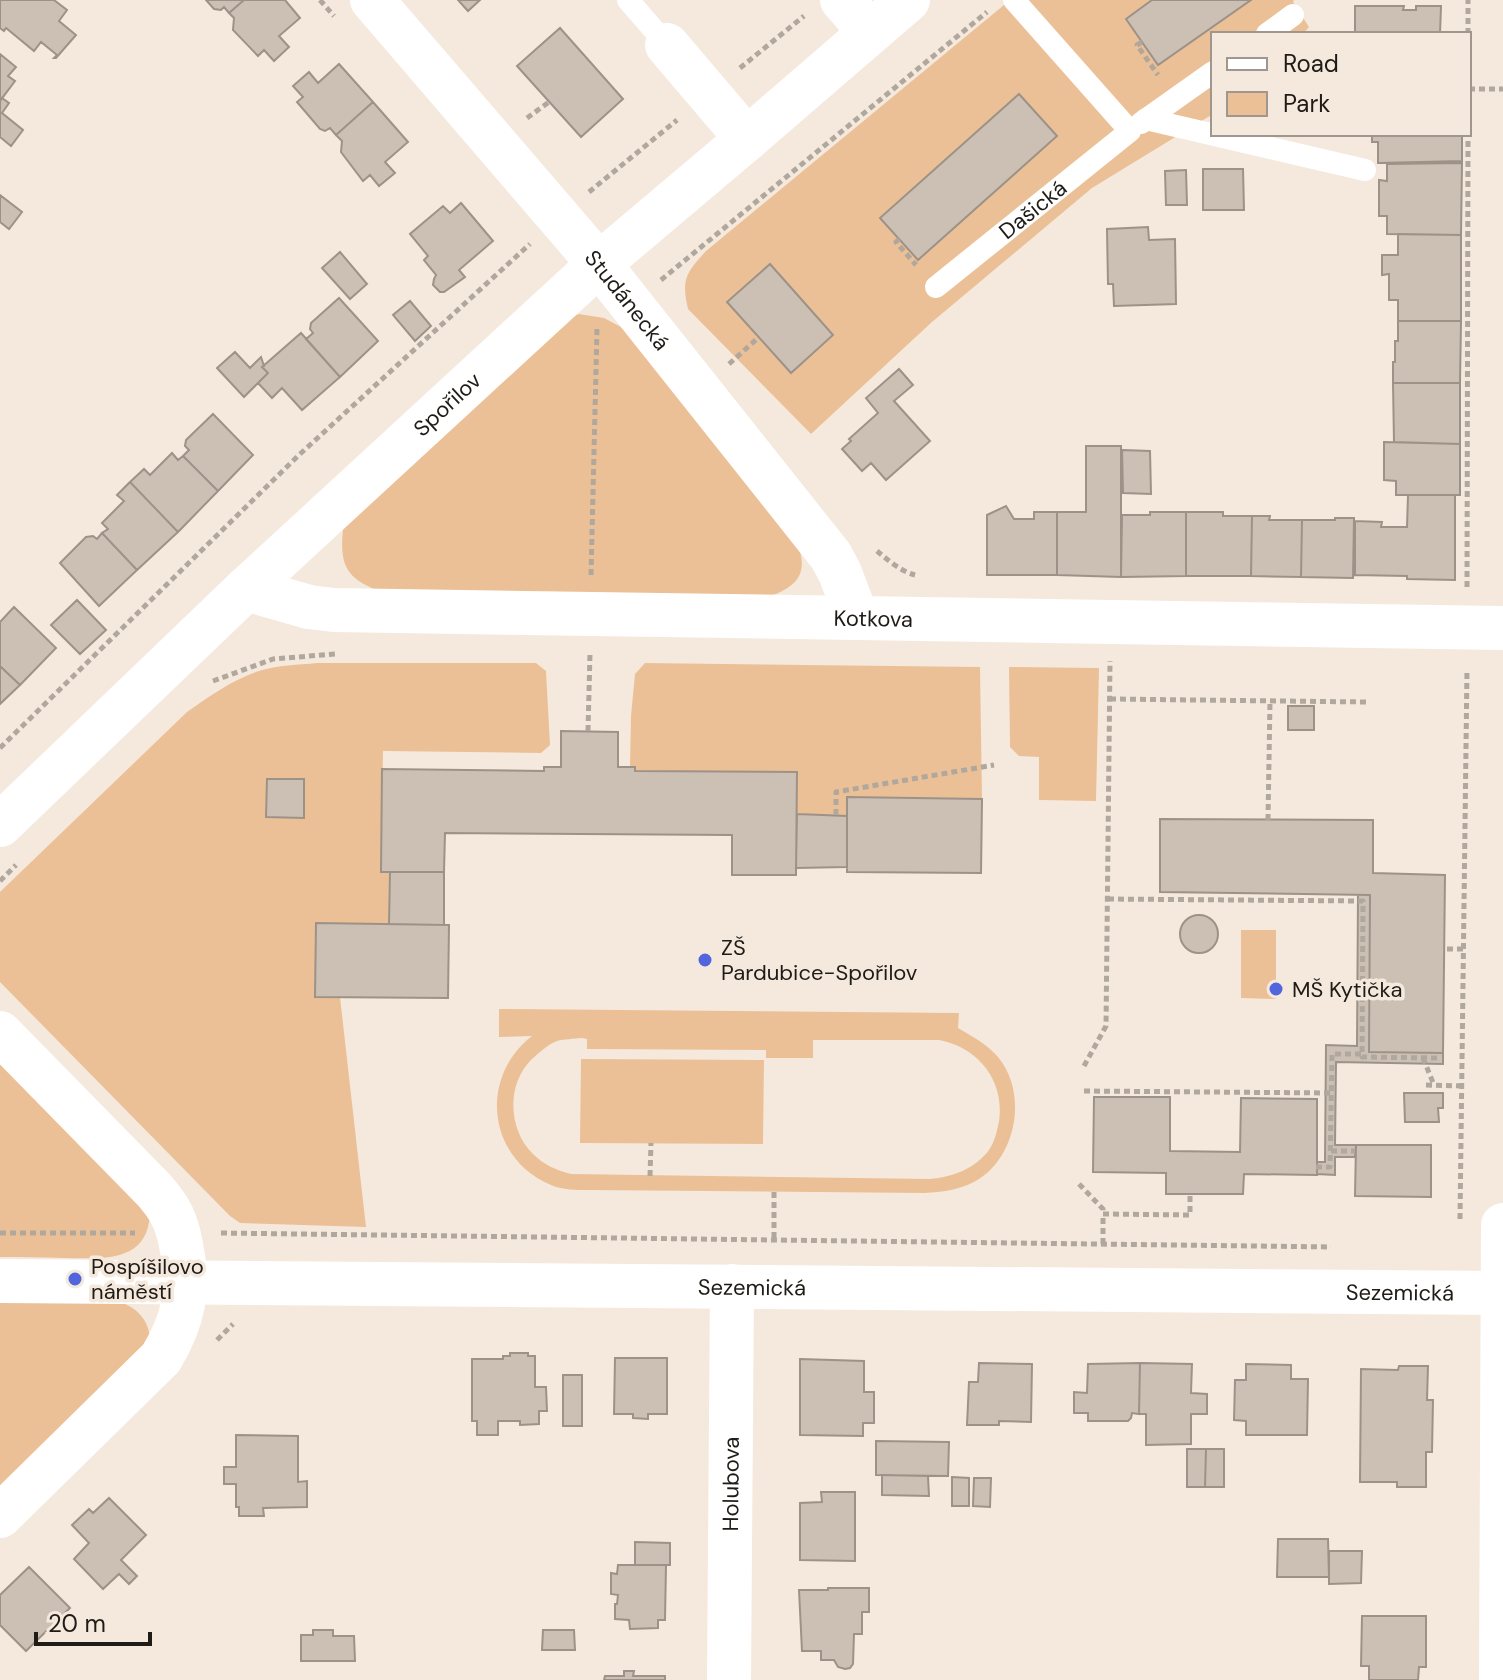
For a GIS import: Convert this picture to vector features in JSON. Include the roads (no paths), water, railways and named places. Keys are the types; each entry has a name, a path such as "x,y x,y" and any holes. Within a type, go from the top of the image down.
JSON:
{"street":[{"name":"Studánecká","path":"372,0 599,264 831,556 857,618"},
{"path":"842,0 870,32"},
{"name":"Spořilov","path":"11,842 246,589 599,264 908,0"},
{"path":"667,45 747,139"},
{"name":"Kotkova","path":"246,589 309,607 334,610 1485,628"},
{"path":"0,1033 154,1190 169,1210 179,1233 186,1282 180,1321 161,1358 0,1516"},
{"path":"1501,1680 1503,1225"},
{"name":"Sezemická","path":"0,1281 1503,1293"},
{"name":"Holubova","path":"729,1680 732,1286"}],"lane":[{"path":"628,0 667,45"},
{"path":"1014,0 1138,125 1365,170"},
{"path":"1270,32 1293,15"},
{"name":"Dašická","path":"936,287 1138,125 1211,73"}],"place":[{"name":"ZŠ Pardubice-Spořilov","path":"705,960"},
{"name":"MŠ Kytička","path":"1276,989"},
{"name":"Pospíšilovo náměstí","path":"75,1279"}]}
